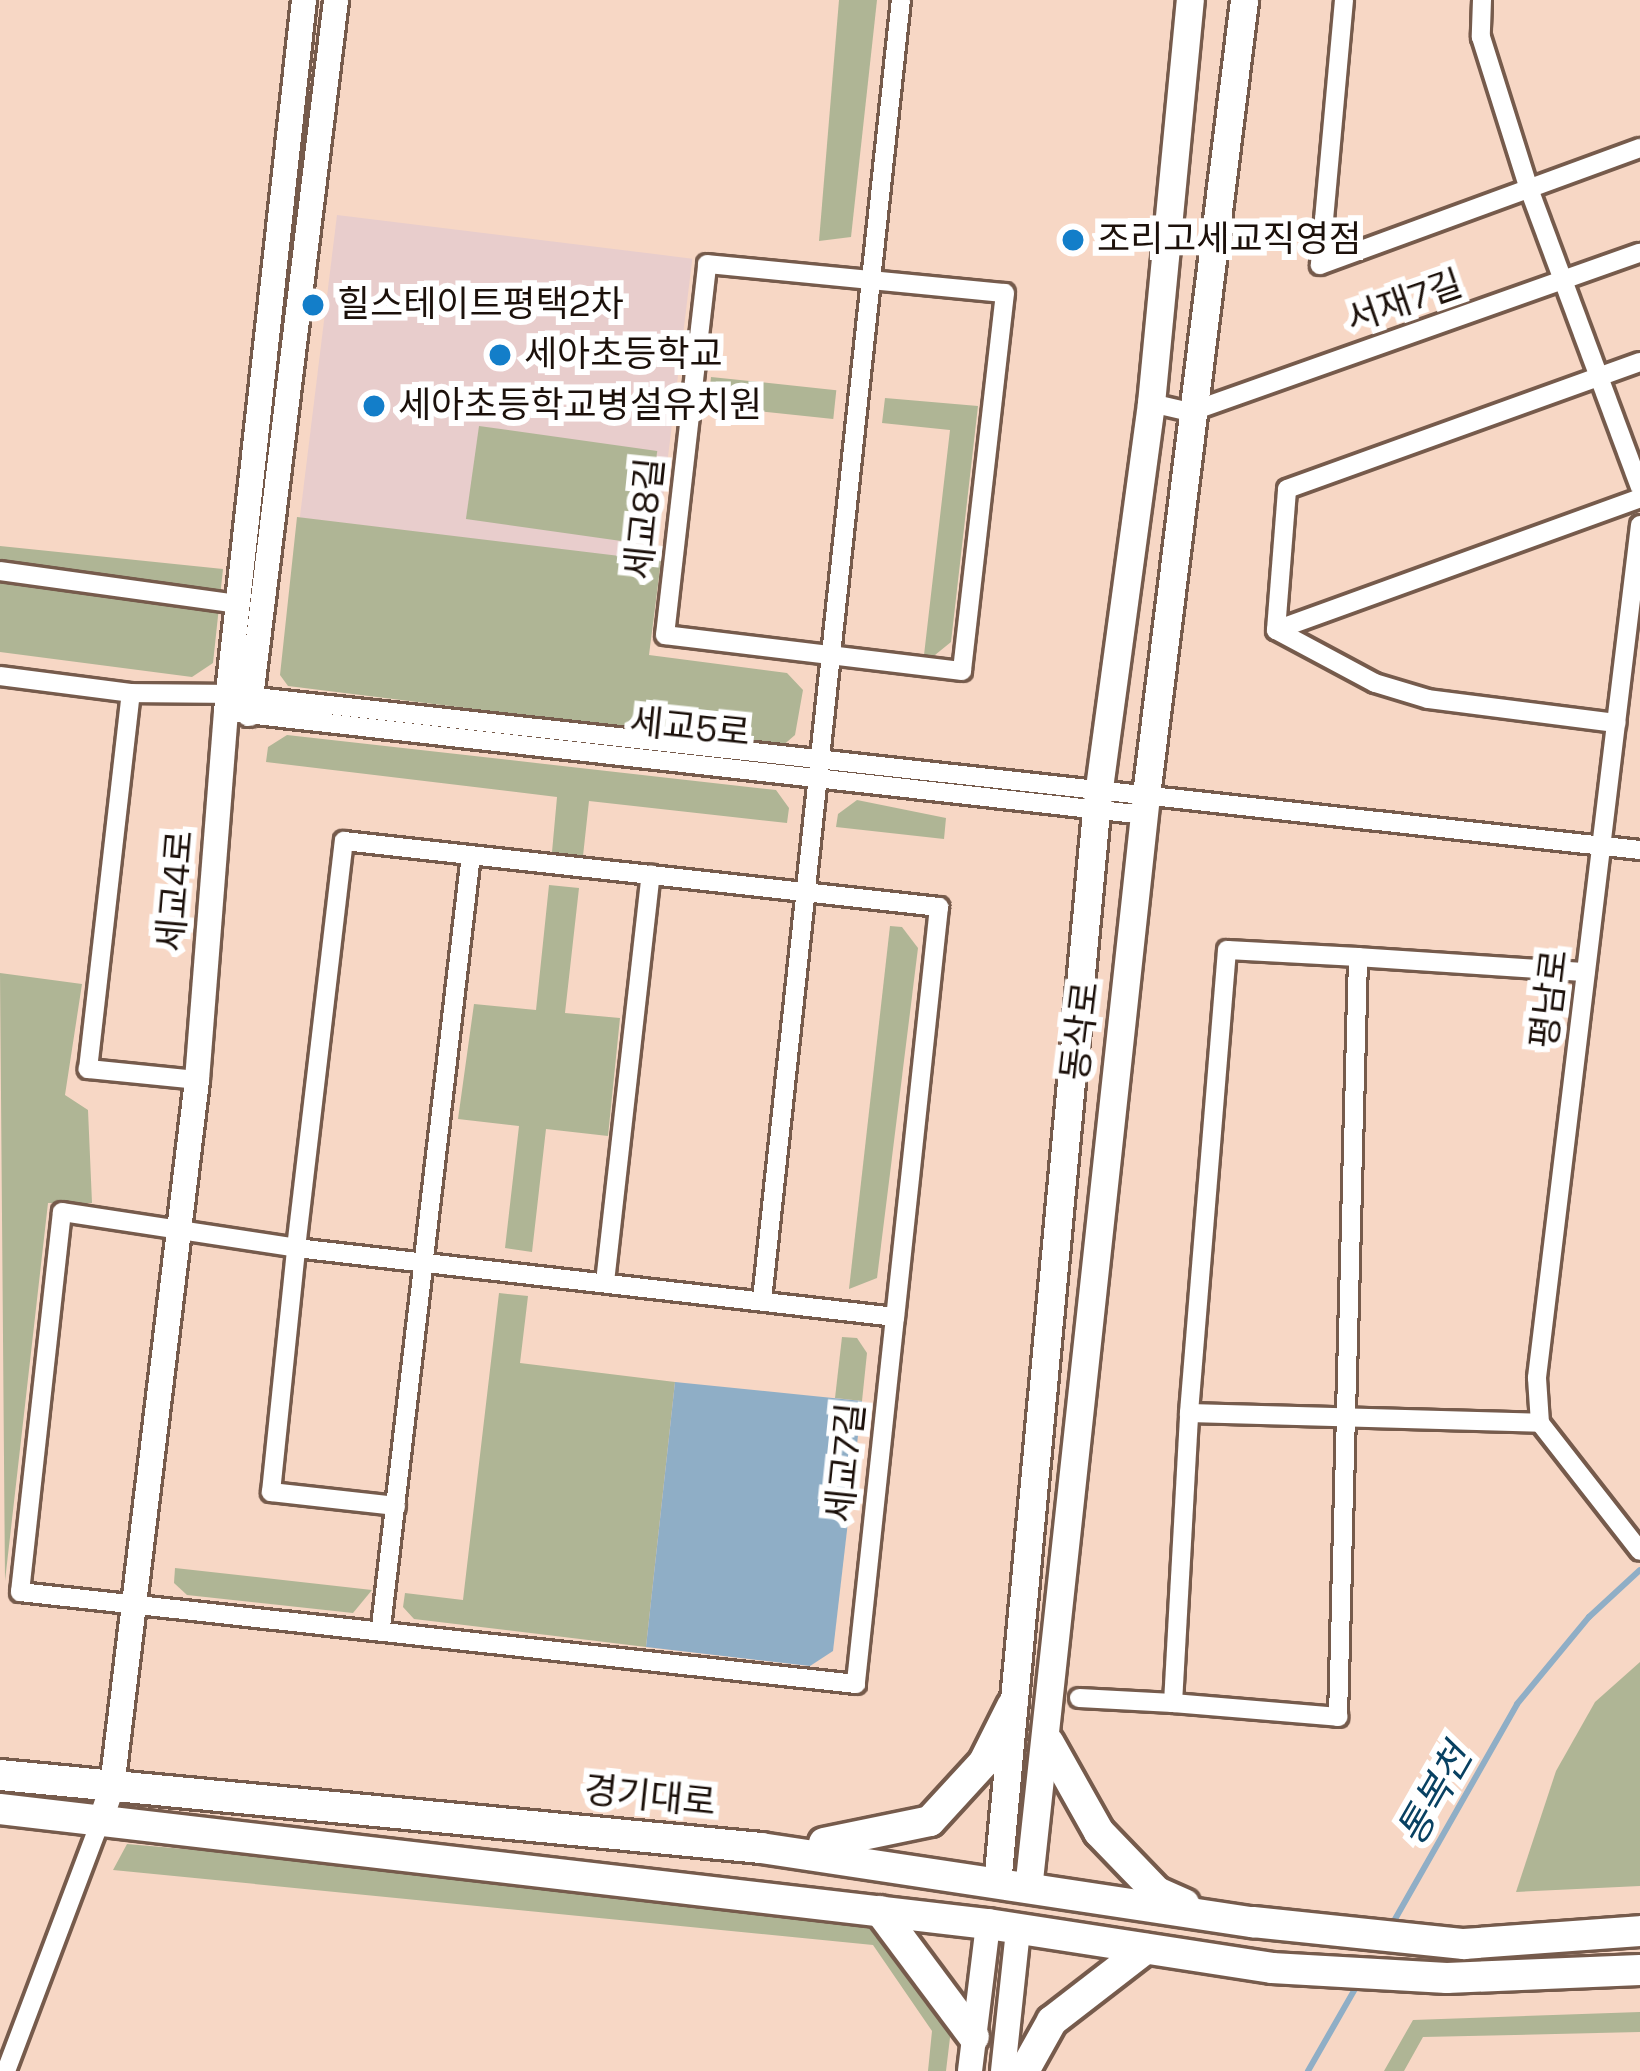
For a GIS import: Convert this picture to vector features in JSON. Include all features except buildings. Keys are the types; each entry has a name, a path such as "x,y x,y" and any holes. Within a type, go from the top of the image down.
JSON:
{"main road":[{"name":"동삭로","path":"997,1884 1098,799 1151,403 1190,0"},
{"name":"동삭로","path":"1003,1927 1028,1889 1049,1743 1146,805 1190,412 1244,0"},
{"path":"761,1848 860,1840 930,1821 984,1762 1012,1706"},
{"path":"1049,1743 1075,1800 1126,1865 1157,1892 1200,1912"},
{"name":"경기대로","path":"0,1774 761,1848 1028,1889 1464,1943 1640,1930"},
{"path":"0,1809 880,1911 1272,1968 1447,1978 1640,1970"},
{"path":"997,1884 1003,1927"},
{"path":"880,1911 974,2037"},
{"path":"1024,2071 1052,2021 1145,1949"}],"street":[{"name":"세교4로","path":"238,705 239,604 304,0"},
{"name":"세교4로","path":"100,1822 112,1787 238,705 336,0"},
{"path":"762,1300 901,0"},
{"path":"1344,0 1319,265 1640,148"},
{"path":"1482,0 1481,37 1528,186 1640,487"},
{"name":"서재7길","path":"1190,412 1640,254"},
{"name":"세교8길","path":"707,264 1005,293 962,671 830,654 665,635 707,264"},
{"path":"1276,630 1287,489 1640,362"},
{"path":"1151,403 1190,412"},
{"path":"1276,630 1640,498"},
{"name":"평남로","path":"1540,1424 1538,1378 1640,525"},
{"path":"0,571 239,604"},
{"path":"1276,630 1376,683 1428,700 1616,723"},
{"name":"세교5로","path":"0,676 1146,805 1640,850"},
{"path":"131,694 88,1069 197,1080"},
{"name":"세교7길","path":"10,1590 134,1607 380,1627 856,1684 939,907 344,841 272,1492 395,1506"},
{"path":"380,1627 471,855"},
{"path":"605,1282 651,875"},
{"path":"1173,1703 1189,1413 1227,950 1586,972"},
{"path":"1078,1698 1338,1717 1342,1416 1358,957"},
{"path":"10,1590 62,1212 296,1248 895,1317"},
{"path":"1189,1413 1540,1424 1640,1551"},
{"path":"5,2071 100,1822"},
{"name":"동삭로","path":"970,2071 974,2037 1003,1927"},
{"name":"동삭로","path":"1003,1927 1003,2071"}],"shaded area":[{"name":"세아초등학교","path":"337,215 692,259 655,561 300,518"}],"green space":[{"path":"839,0 877,0 851,237 819,241"},
{"path":"711,377 836,390 833,419 708,406"},
{"path":"885,398 978,406 951,642 935,655 924,655 950,430 882,423"},
{"path":"479,426 657,451 644,544 466,519"},
{"path":"297,517 661,561 649,655 787,673 803,690 795,735 781,747 288,686 280,675"},
{"path":"0,546 223,569 213,663 192,677 0,652"},
{"path":"287,735 776,790 789,808 787,823 589,801 583,856 552,852 557,797 266,762 268,747"},
{"path":"857,800 946,818 944,839 836,827 838,814"},
{"path":"549,885 579,888 565,1013 620,1018 608,1136 546,1129 532,1252 505,1248 519,1126 458,1119 474,1004 536,1010"},
{"path":"890,926 902,927 918,948 877,1278 849,1289"},
{"path":"0,973 82,984 65,1095 88,1110 92,1203 48,1203 5,1581"},
{"path":"499,1293 528,1296 520,1363 675,1382 646,1647 414,1619 403,1607 405,1593 463,1600"},
{"path":"842,1337 857,1338 867,1353 862,1401 835,1398"},
{"path":"175,1568 372,1590 353,1613 187,1595 174,1583"},
{"path":"1640,1662 1640,1886 1516,1892 1556,1771 1595,1702"},
{"path":"127,1844 490,1876 879,1924 952,2021 946,2071 928,2071 932,2031 873,1945 113,1870"},
{"path":"1640,2012 1640,2032 1423,2037 1404,2071 1384,2071 1413,2020"}],"water":[{"path":"675,1382 862,1401 833,1651 810,1666 646,1647"}],"waterway":[{"name":"통복천","path":"1390,1928 1517,1704 1589,1617 1640,1570"},
{"name":"통복천","path":"1308,2071 1359,1982"}],"place":[{"name":"조리고세교직영점","path":"1073,240"},
{"name":"힐스테이트평택2차","path":"313,305"},
{"name":"세아초등학교","path":"500,355"},
{"name":"세아초등학교병설유치원","path":"374,406"}]}
